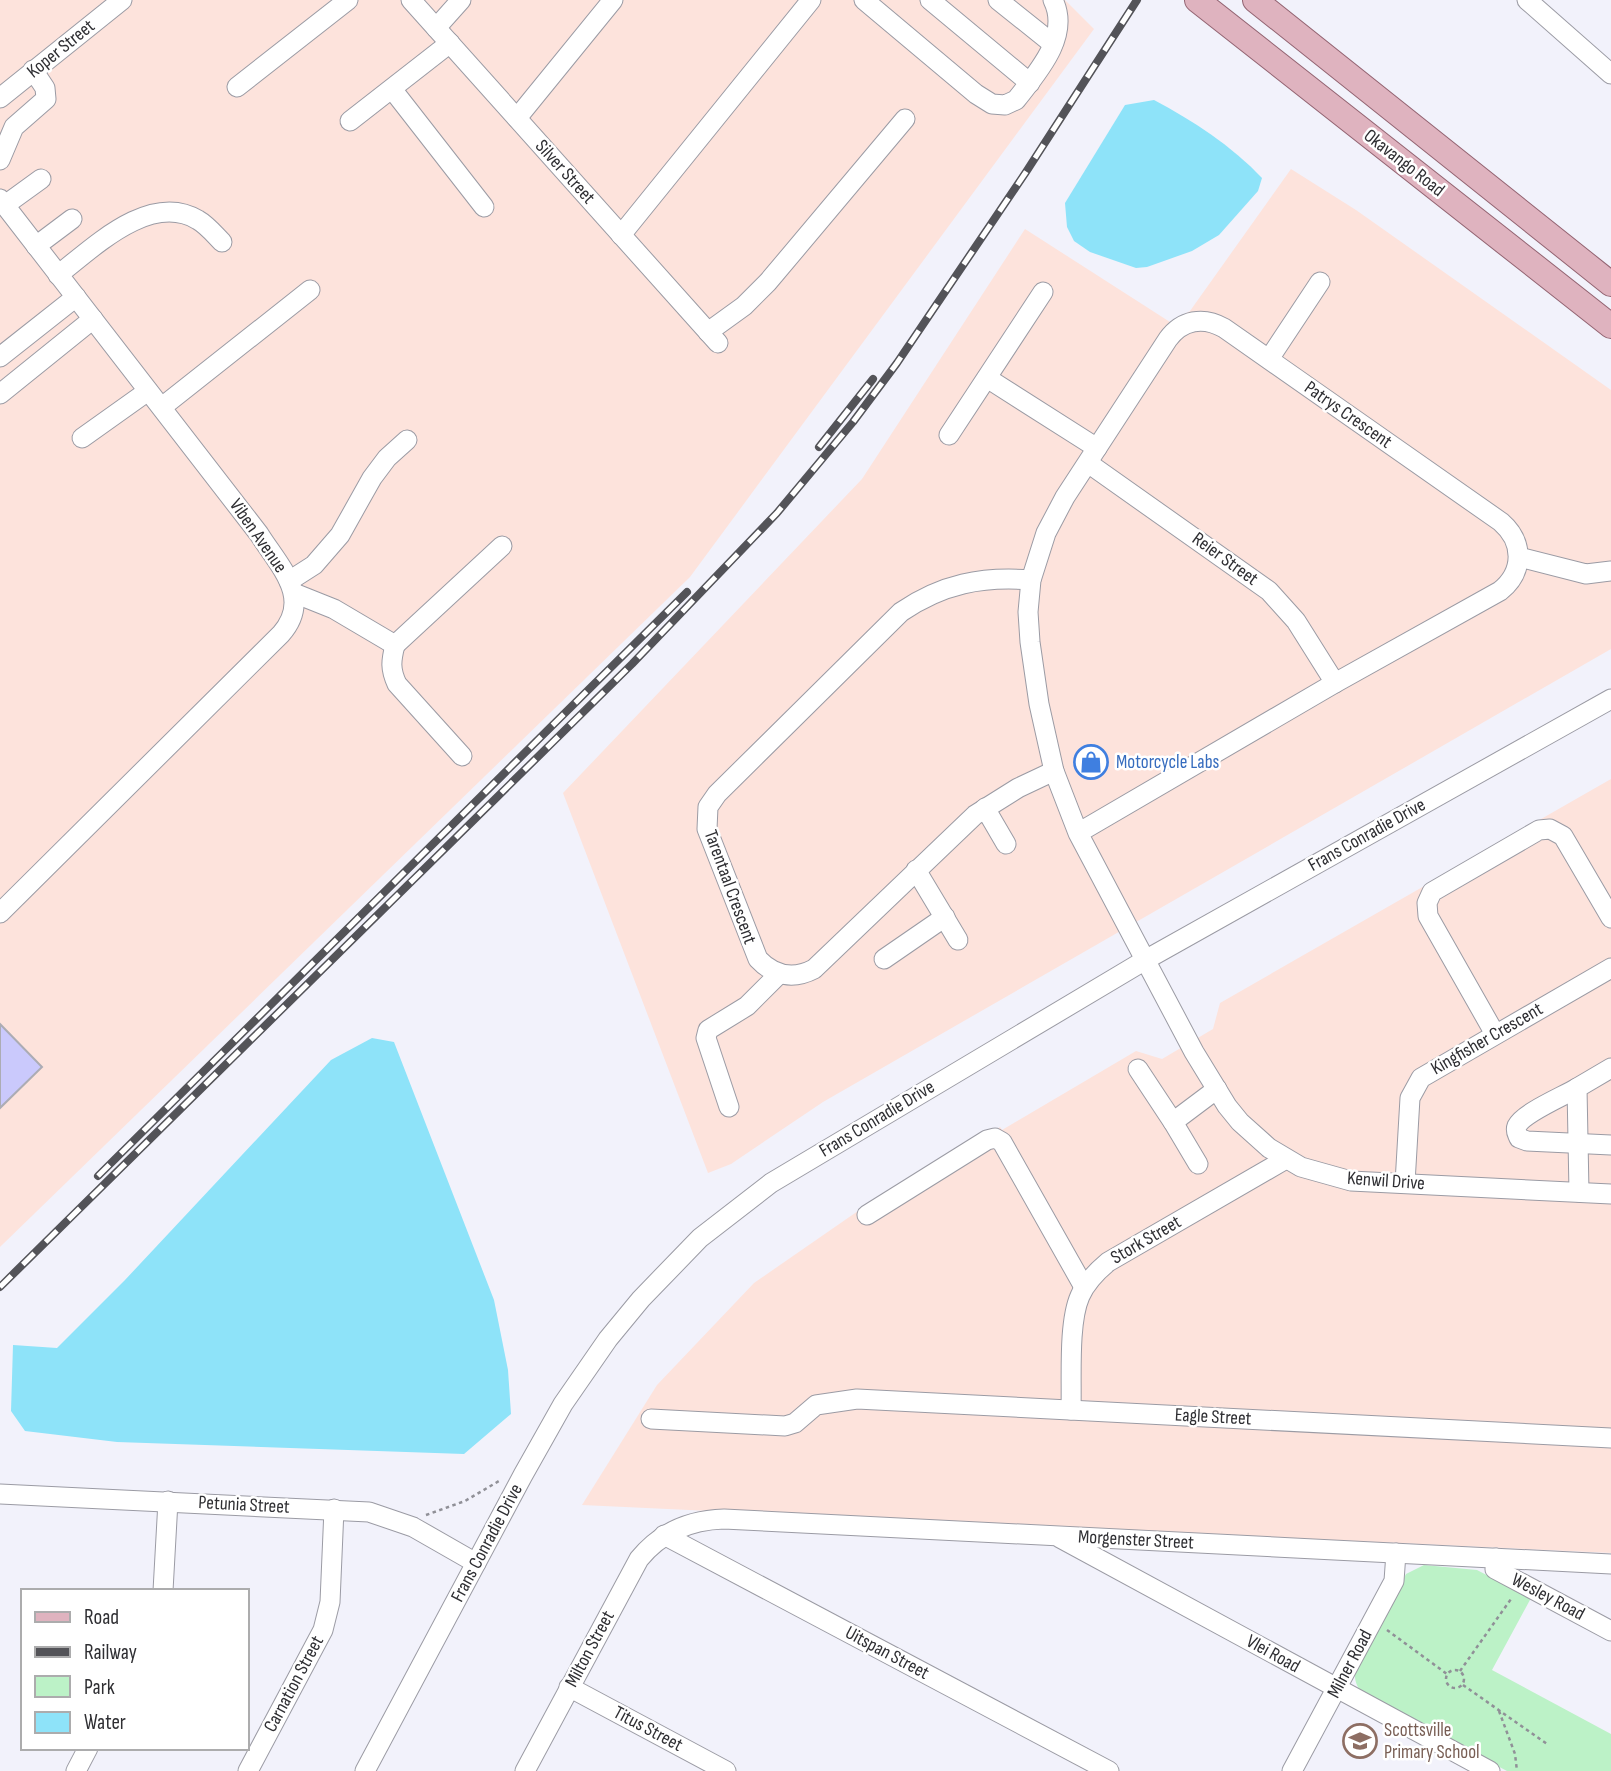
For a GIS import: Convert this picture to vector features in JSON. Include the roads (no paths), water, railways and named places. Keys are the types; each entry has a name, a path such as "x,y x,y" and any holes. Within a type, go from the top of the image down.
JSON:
{"main road":[{"name":"Okavango Road","path":"1255,0 1611,284"},
{"name":"Okavango Road","path":"1204,5 1611,326"}],"street":[{"path":"237,87 348,0"},
{"name":"Silver Street","path":"411,0 713,338 768,282 905,119"},
{"path":"436,28 461,0"},
{"path":"517,118 613,0"},
{"path":"621,235 811,0"},
{"path":"864,0 976,94 998,106 1011,104 1030,83 1053,44 1059,26 1059,14 1053,0"},
{"path":"930,0 1030,83"},
{"path":"998,0 1053,44"},
{"path":"1527,0 1611,74"},
{"name":"Koper Street","path":"0,98 118,1"},
{"path":"350,121 450,44"},
{"path":"0,160 14,127 46,99 45,88 33,71"},
{"path":"392,89 484,207"},
{"path":"3,202 41,179"},
{"name":"Viben Avenue","path":"0,913 281,634 292,618 294,609 291,587 259,534 3,202"},
{"path":"58,275 124,226 155,213 170,212 199,220 222,242"},
{"path":"36,246 72,219"},
{"path":"1269,359 1320,282"},
{"path":"162,407 310,290"},
{"path":"949,435 1043,292"},
{"path":"0,357 76,297"},
{"path":"0,394 93,319"},
{"name":"Patrys Crescent","path":"1147,958 1078,833 1054,771 1039,704 1028,612 1031,580 1046,533 1065,497 1168,339 1185,324 1200,320 1217,324 1501,522 1512,534 1519,557"},
{"name":"Reier Street","path":"987,377 1269,591 1296,621 1335,683"},
{"path":"82,438 148,391"},
{"path":"395,645 291,587 340,535 372,478 387,458 407,440"},
{"path":"462,756 397,684 391,673 390,662 395,645 502,546"},
{"path":"1078,833 1335,683 1500,591 1516,573 1519,557 1586,574 1611,571"},
{"name":"Tarentaal Crescent","path":"779,974 758,959 707,829 707,815 712,800 888,624 916,602 947,587 971,581 996,578 1031,580"},
{"name":"Frans Conradie Drive","path":"365,1771 563,1404 608,1339 641,1299 700,1238 771,1183 1147,958 1611,699"},
{"path":"729,1107 706,1038 708,1030 747,1006 779,974 797,976 814,969 956,832 985,808 1054,771"},
{"path":"985,808 1006,844"},
{"path":"1495,1034 1428,916 1427,903 1432,892 1539,830 1550,829 1563,836 1611,918"},
{"path":"916,870 958,940"},
{"path":"884,958 945,917"},
{"name":"Kenwil Drive","path":"1147,958 1194,1052 1240,1122 1269,1148 1301,1167 1351,1181 1611,1194"},
{"name":"Kingfisher Crescent","path":"1405,1183 1409,1105 1416,1085 1428,1073 1611,968"},
{"path":"1611,1068 1532,1113 1520,1122 1517,1133 1518,1138 1527,1141 1611,1145"},
{"path":"1138,1069 1198,1164"},
{"path":"1577,1088 1579,1192"},
{"path":"1172,1122 1217,1089"},
{"path":"867,1215 987,1140 995,1138 1002,1142 1084,1287"},
{"name":"Stork Street","path":"1071,1410 1075,1314 1084,1287 1108,1262 1286,1159"},
{"name":"Eagle Street","path":"651,1419 785,1426 795,1423 816,1405 857,1399 1611,1437"},
{"name":"Petunia Street","path":"0,1494 369,1511 413,1527 476,1563"},
{"path":"163,1589 168,1501"},
{"name":"Carnation Street","path":"248,1771 323,1630 330,1602 334,1509"},
{"name":"Morgenster Street","path":"664,1535 693,1522 724,1519 1611,1564"},
{"name":"Milton Street","path":"525,1771 633,1569 647,1550 664,1535"},
{"name":"Uitspan Street","path":"664,1535 1109,1771"},
{"name":"Vlei Road","path":"1056,1536 1490,1771"},
{"name":"Milner Road","path":"1292,1771 1394,1581 1396,1553"},
{"name":"Wesley Road","path":"1496,1558 1495,1569 1611,1631"},
{"name":"Titus Street","path":"569,1688 726,1771"},
{"path":"76,1771 87,1750"}],"water":[{"path":"1154,100 1211,134 1262,178 1258,191 1219,235 1192,251 1147,267 1136,268 1090,252 1074,241 1067,227 1065,203 1125,105"},
{"path":"372,1038 394,1042 494,1300 508,1370 511,1414 464,1454 117,1442 25,1431 11,1411 13,1345 57,1348 125,1280 331,1060"}],"railway":[{"path":"0,1287 632,664 777,513 853,422 897,363 1026,172 1137,0"},
{"path":"819,447 873,379"},
{"path":"98,1176 687,592"}],"place":[{"name":"Motorcycle Labs","path":"1091,762"},
{"name":"Scottsville Primary School","path":"1360,1741"}]}
